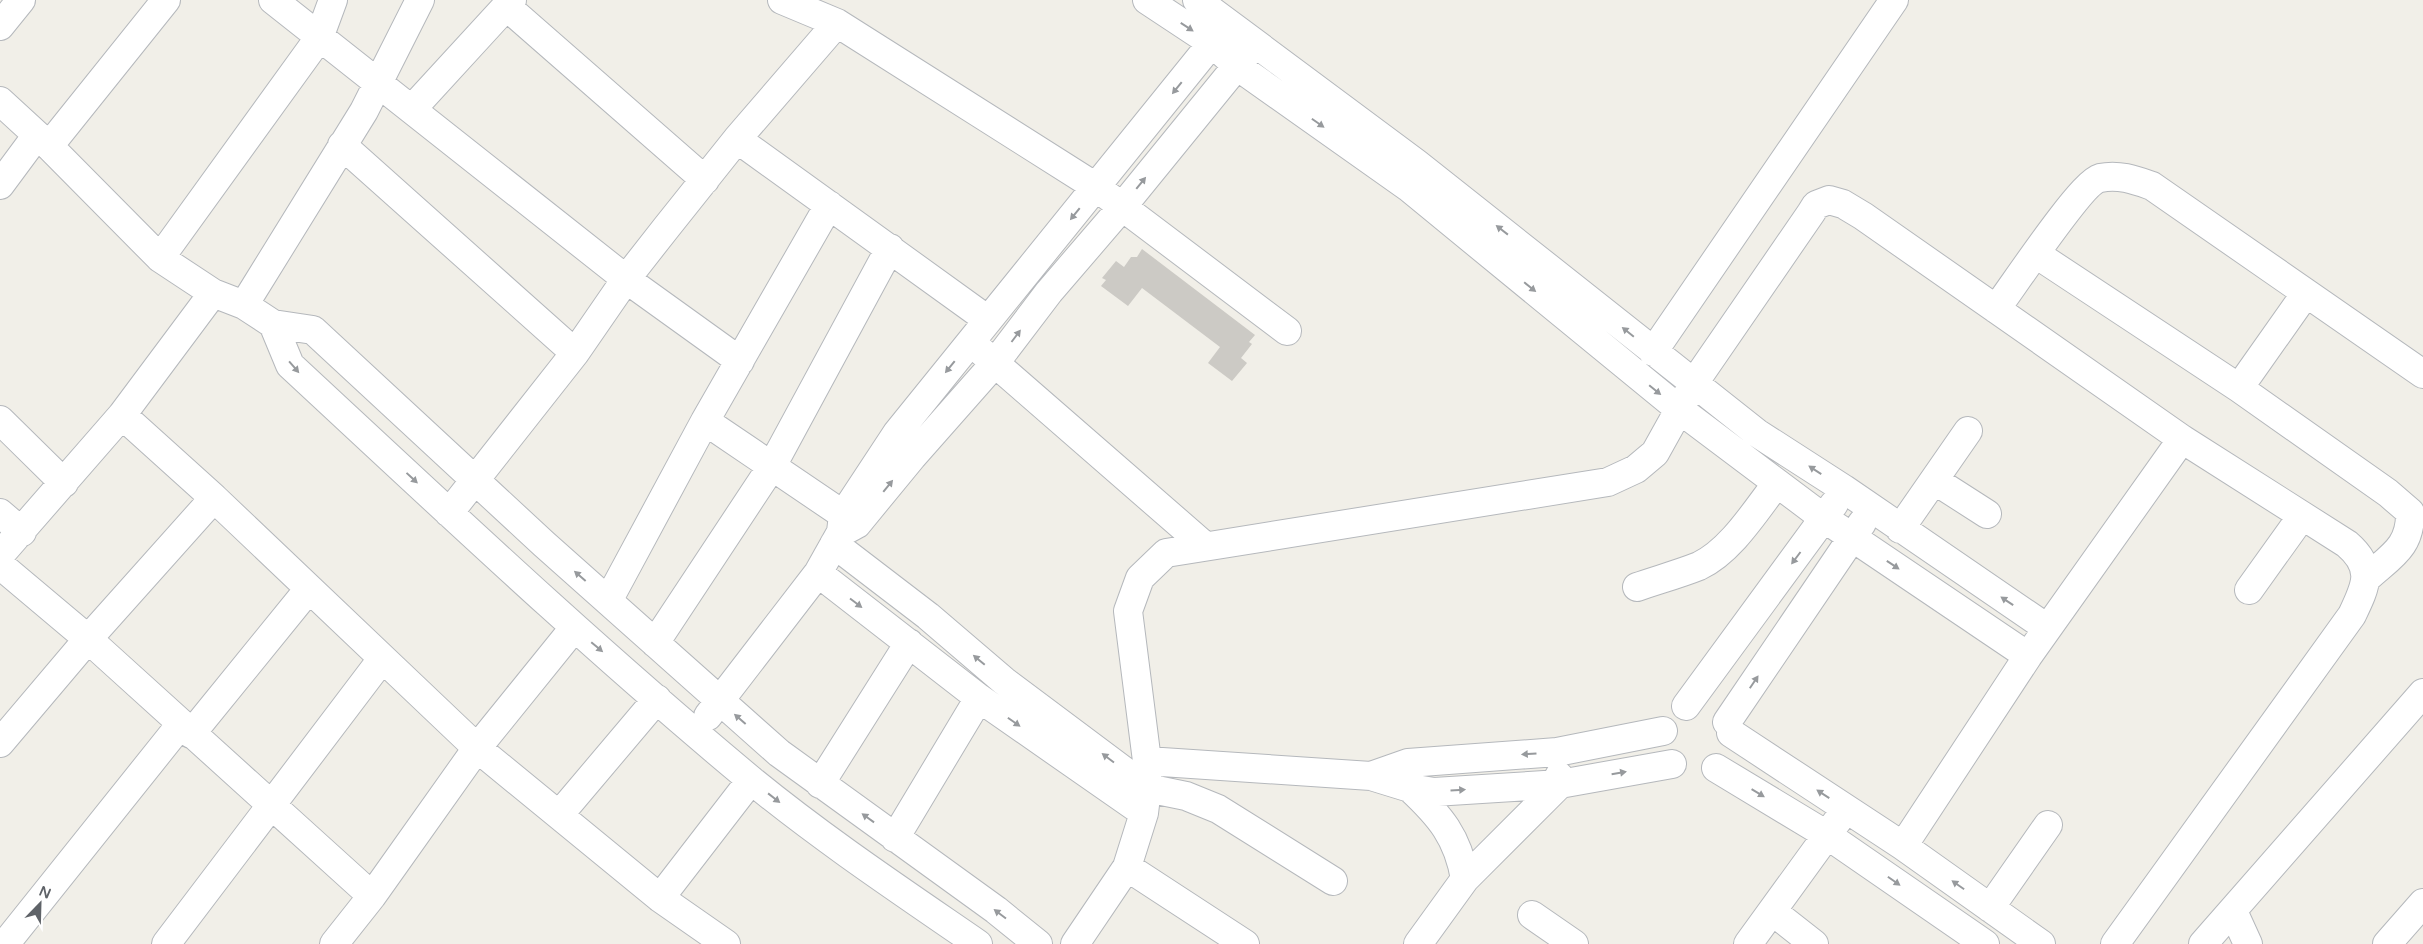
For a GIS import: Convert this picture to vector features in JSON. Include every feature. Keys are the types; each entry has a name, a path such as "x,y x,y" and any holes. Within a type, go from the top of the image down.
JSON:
{"street":[{"path":"0,26 21,0"},
{"path":"0,185 43,141 166,0"},
{"path":"273,0 626,279 740,361"},
{"path":"160,258 319,38 333,0"},
{"path":"244,305 364,111 420,0"},
{"path":"782,0 837,23 1096,187 1287,331"},
{"path":"1147,0 1212,43 1237,66 1408,187 1680,410 1825,519 2028,656"},
{"path":"1197,0 1416,162 1757,433 1844,489 2047,628"},
{"path":"1653,352 1894,0"},
{"path":"412,109 509,3 704,180"},
{"path":"696,732 818,573 897,433 1212,43 1227,21"},
{"path":"449,513 575,353 626,279 704,180 837,23"},
{"path":"844,529 912,457 995,363 1049,292 1122,207 1254,44"},
{"path":"0,101 43,141 160,258 213,293 244,305 273,324 313,330 544,544 718,701 779,753 996,910 1038,944"},
{"path":"737,139 988,320"},
{"path":"342,145 575,353"},
{"path":"1996,309 2077,198 2098,178 2125,177 2152,186 2423,374"},
{"path":"1075,944 1127,867 1146,787 1128,611 1140,578 1166,552 1608,482 1636,469 1655,453 1694,383 1810,213 1822,202 1836,200 2182,438 2357,553 2364,562 2366,578 2362,594 2352,615 2115,944"},
{"path":"608,601 705,421 829,205"},
{"path":"655,643 772,466 890,248"},
{"path":"2036,254 2239,388 2388,493 2410,512 2410,530 2400,548 2366,578"},
{"path":"0,555 122,415 213,293"},
{"path":"2239,388 2306,293"},
{"path":"273,324 290,365 574,628 751,780 854,858 978,944"},
{"path":"970,342 1205,546"},
{"path":"122,415 214,498 308,590 477,748 660,898 726,944"},
{"path":"0,420 64,483"},
{"path":"705,421 772,466 844,529 928,616 1004,680 1146,787 1371,776 1409,776 1557,752 1663,731"},
{"path":"1900,529 1968,431"},
{"path":"1903,846 2047,628 2182,438"},
{"path":"1934,480 1987,514"},
{"path":"1637,587 1700,565 1719,551 1744,527 1777,482"},
{"path":"1686,706 1825,519 1844,489"},
{"path":"0,743 88,639 214,498"},
{"path":"1871,509 1729,728 1728,752 1716,768 1705,773 1694,774 1682,771 1672,764 1665,754 1662,743 1663,731 1667,720 1675,712 1686,706 1698,705 1709,707 1719,713 1729,728 1903,846 2041,944"},
{"path":"0,513 22,532"},
{"path":"2249,590 2302,516"},
{"path":"0,565 88,639 372,896"},
{"path":"818,573 979,698 1146,787 1186,796 1218,809 1333,881"},
{"path":"9,938 186,729 308,590"},
{"path":"334,944 372,896 477,748 574,628"},
{"path":"820,784 909,643"},
{"path":"166,944 382,660"},
{"path":"2203,944 2423,693"},
{"path":"895,838 979,698"},
{"path":"559,815 657,699"},
{"path":"1557,752 1560,784"},
{"path":"1409,776 1434,792 1560,784 1672,764"},
{"path":"1716,768 1827,835 1985,944"},
{"path":"1409,776 1447,828 1462,856 1465,879"},
{"path":"660,898 751,780"},
{"path":"1418,944 1465,879 1560,784"},
{"path":"1748,944 1846,809"},
{"path":"1990,908 2048,825"},
{"path":"1127,867 1245,944"},
{"path":"2387,944 2423,903"},
{"path":"2233,910 2248,944"},
{"path":"1772,911 1814,944"},
{"path":"1532,915 1574,944"}],"building":[{"path":"1142,249 1255,335 1249,342 1252,344 1241,358 1247,363 1232,381 1208,363 1220,347 1142,288 1128,306 1101,286 1106,280 1102,278 1116,261 1124,267 1131,257 1137,257"}]}
